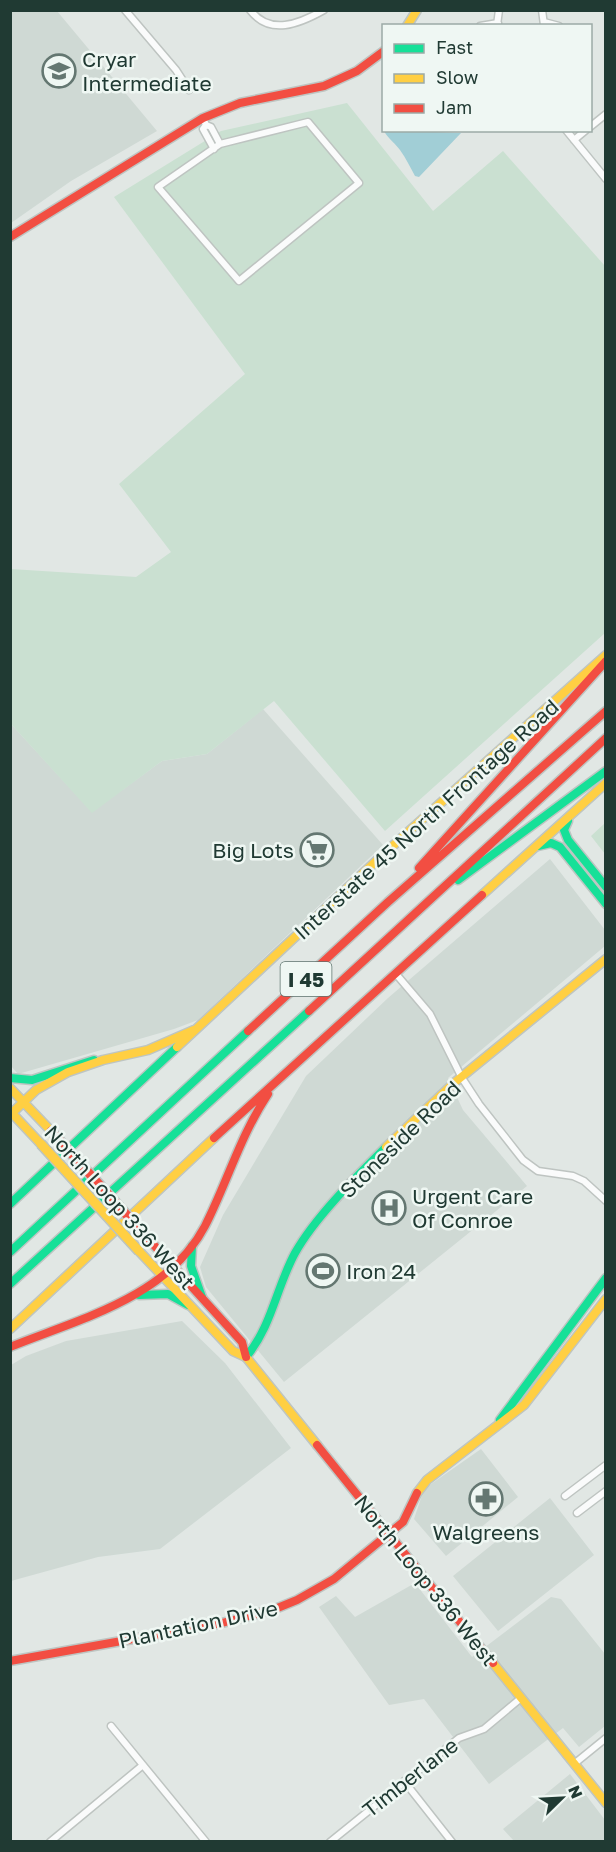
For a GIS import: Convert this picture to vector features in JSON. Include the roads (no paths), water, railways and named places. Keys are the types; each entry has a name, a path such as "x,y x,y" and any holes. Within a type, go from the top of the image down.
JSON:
{"main road":[{"path":"407,24 417,10"},
{"path":"10,237 240,103 324,86 357,71 382,52"},
{"name":"Interstate 45 North Frontage Road","path":"10,1204 205,1024 387,851 606,655"},
{"path":"388,902 606,661"},
{"name":"I 45","path":"10,1252 388,902 606,711"},
{"name":"I 45","path":"10,1284 410,915 606,738"},
{"path":"410,915 606,771"},
{"path":"10,1329 279,1080 606,783"},
{"path":"569,818 564,830 568,840 606,887"},
{"path":"538,846 551,843 560,847 606,904"},
{"name":"Stoneside Road","path":"246,1358 258,1346 269,1326 277,1297 298,1246 350,1185 431,1104 606,959"},
{"path":"11,1113 53,1079 103,1060 148,1050 205,1024"},
{"path":"10,1078 33,1081 77,1060 103,1060"},
{"path":"136,1296 192,1246 209,1216 256,1111 279,1080"},
{"name":"North Loop 336 West","path":"10,1088 242,1342 246,1358"},
{"name":"North Loop 336 West","path":"11,1113 188,1305 233,1351 246,1358 606,1803"},
{"path":"192,1246 191,1266 202,1297"},
{"name":"Plantation Drive","path":"496,1425 515,1396 606,1278"},
{"path":"10,1347 136,1296 162,1293 188,1305"},
{"name":"Plantation Drive","path":"10,1661 222,1623 275,1609 334,1580 403,1522 411,1510 417,1489 524,1405 606,1299"}],"street":[{"path":"125,10 176,70 189,90"},
{"path":"250,10 262,23 278,27 324,10"},
{"path":"542,10 544,24"},
{"path":"592,126 606,114"},
{"path":"214,148 203,129 205,122 211,127 220,144"},
{"path":"308,122 359,183 239,281 158,187 214,148 220,144 308,122"},
{"path":"568,132 606,179"},
{"path":"574,140 584,132"},
{"path":"396,974 430,1014 462,1078 524,1160 538,1171 573,1176 584,1181 606,1201"},
{"path":"565,1496 606,1465"},
{"path":"577,1513 606,1491"},
{"name":"Timberlane","path":"330,1842 459,1738 483,1729 521,1698"},
{"path":"111,1726 206,1842"},
{"path":"574,1764 606,1738"},
{"path":"50,1842 143,1765"},
{"path":"404,1781 452,1842"}],"water":[{"path":"385,132 461,133 419,177 415,176 402,153"}],"place":[{"name":"Cryar Intermediate","path":"59,71"},
{"name":"Big Lots","path":"317,850"},
{"name":"Urgent Care Of Conroe","path":"389,1208"},
{"name":"Iron 24","path":"323,1271"},
{"name":"Walgreens","path":"486,1499"}]}
